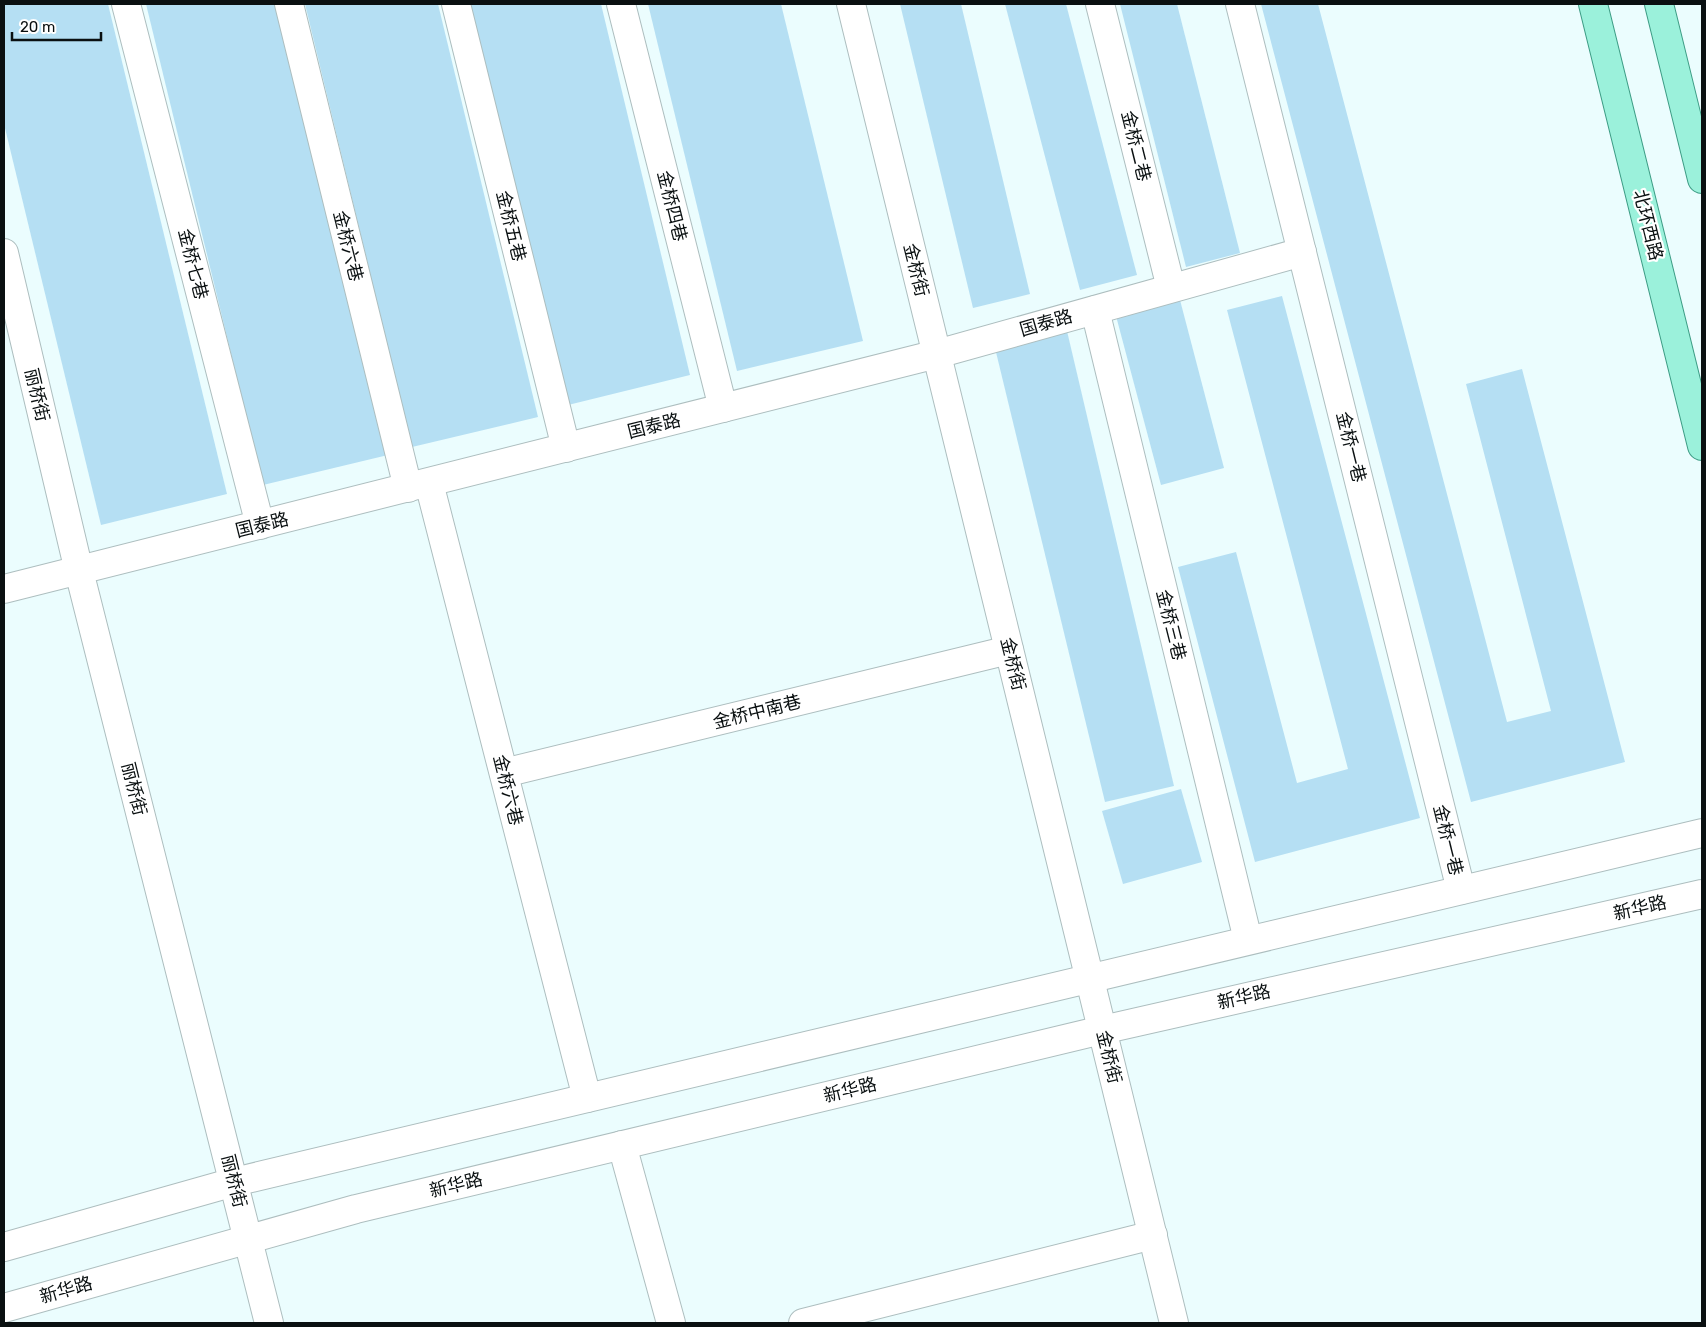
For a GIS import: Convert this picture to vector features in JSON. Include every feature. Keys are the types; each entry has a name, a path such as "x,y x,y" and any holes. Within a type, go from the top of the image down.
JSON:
{"main road":[{"name":"北环西路","path":"1594,4 1702,446"},
{"path":"1659,4 1702,179"}],"street":[{"name":"金桥七巷","path":"126,4 260,525"},
{"name":"金桥六巷","path":"289,4 418,485 504,773 587,1098"},
{"name":"金桥五巷","path":"456,4 566,448"},
{"name":"金桥四巷","path":"621,4 724,408"},
{"name":"金桥街","path":"851,4 1174,1323"},
{"name":"金桥二巷","path":"1100,4 1171,288"},
{"name":"金桥一巷","path":"1240,4 1461,890"},
{"name":"国泰路","path":"4,589 937,354 1302,252"},
{"name":"丽桥街","path":"4,253 79,571 270,1323"},
{"name":"金桥三巷","path":"1094,310 1248,940"},
{"name":"金桥中南巷","path":"504,773 1009,650"},
{"path":"4,1247 234,1182 1702,833"},
{"name":"新华路","path":"4,1308 356,1209 1102,1030 1702,894"},
{"path":"622,1145 670,1323"},
{"path":"803,1323 863,1316 1153,1235"}],"building":[{"path":"4,4 108,4 227,494 101,525 4,124"},
{"path":"146,4 279,4 388,455 263,485"},
{"path":"305,4 438,4 538,417 412,447"},
{"path":"467,4 601,4 690,375 564,406"},
{"path":"648,4 781,4 863,341 737,371"},
{"path":"900,4 961,4 1030,294 973,308"},
{"path":"1005,4 1066,4 1137,275 1080,290"},
{"path":"1120,4 1177,4 1240,253 1186,267"},
{"path":"1261,4 1318,4 1507,722 1551,711 1466,384 1522,369 1625,762 1471,802"},
{"path":"1282,296 1420,818 1255,862 1178,567 1236,552 1297,783 1348,769 1227,310"},
{"path":"1180,300 1224,468 1161,485 1116,316"},
{"path":"1067,331 1174,786 1105,802 995,348"},
{"path":"1181,789 1202,862 1123,884 1102,811"}]}
